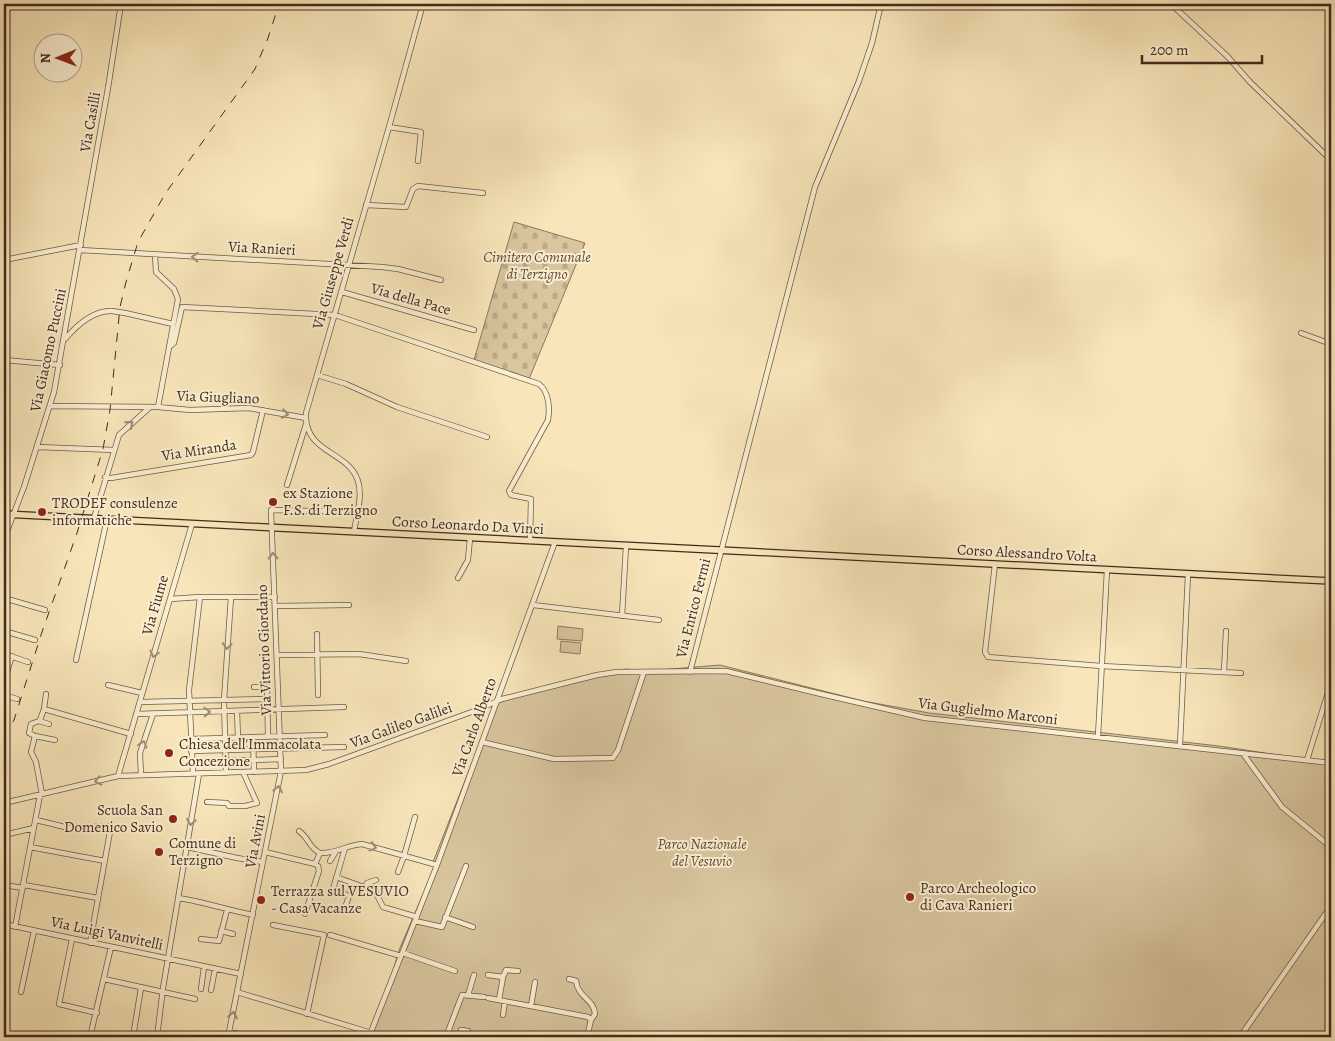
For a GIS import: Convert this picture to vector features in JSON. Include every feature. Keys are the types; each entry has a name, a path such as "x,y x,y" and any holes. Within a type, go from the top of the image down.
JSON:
{"main road":[{"name":"Corso Leonardo Da Vinci","path":"4,514 721,550"},
{"name":"Corso Alessandro Volta","path":"721,550 1331,581"}],"street":[{"name":"Via Casilli","path":"81,247 121,4"},
{"name":"Via Giuseppe Verdi","path":"287,485 423,4"},
{"name":"Via Enrico Fermi","path":"690,672 815,187 859,81 872,42 881,4"},
{"path":"1171,4 1227,56 1250,82 1331,160"},
{"path":"389,127 421,132 418,161"},
{"path":"366,205 406,207 413,189 418,186 483,193"},
{"name":"Via Ranieri","path":"4,260 81,247 155,255 391,267 441,280"},
{"name":"Via Giacomo Puccini","path":"4,539 51,406 65,340 81,247"},
{"path":"155,255 156,272 174,289 178,299 158,407"},
{"name":"Via della Pace","path":"342,292 474,330"},
{"path":"169,347 174,343 182,307 335,315 542,386 548,399 550,410 548,420 509,488 511,495 531,499 530,541"},
{"path":"65,340 92,315 99,312 112,311 174,324"},
{"path":"1301,333 1331,344"},
{"path":"4,360 60,365"},
{"path":"317,375 346,384 397,407 487,437"},
{"name":"Via Giugliano","path":"51,406 158,407 190,410 245,408 263,410 306,421"},
{"path":"94,518 105,477 122,432 149,408"},
{"name":"Via Miranda","path":"105,477 111,478 251,455 263,410"},
{"path":"306,421 313,438 350,468 355,475 360,488 354,532"},
{"path":"38,447 114,450"},
{"path":"272,528 271,510 357,512"},
{"path":"76,660 107,519"},
{"name":"Via Fiume","path":"118,776 192,524"},
{"name":"Via Vittorio Giordano","path":"272,528 281,771"},
{"path":"458,578 468,560 470,538"},
{"name":"Via Carlo Alberto","path":"370,1036 437,865 555,542"},
{"path":"622,616 626,546"},
{"path":"994,564 985,652 988,657 1101,666 1241,673"},
{"path":"1098,736 1106,570"},
{"path":"1180,746 1188,574"},
{"path":"170,599 200,597 275,598"},
{"path":"192,774 189,690 200,597"},
{"path":"4,598 45,610"},
{"path":"226,773 224,700 231,598"},
{"path":"275,606 349,605"},
{"path":"533,605 659,620"},
{"path":"4,631 35,640"},
{"path":"1224,672 1226,631"},
{"path":"317,634 318,695"},
{"path":"4,654 28,662"},
{"path":"277,655 359,654 406,661"},
{"path":"4,681 12,656"},
{"name":"Via Guglielmo Marconi","path":"644,672 726,670 925,718 1331,763"},
{"name":"Via Galileo Galilei","path":"4,803 118,776 306,770 329,764 502,699 597,675 617,672 644,672"},
{"path":"482,742 554,759 613,758 618,750 644,672"},
{"path":"1307,760 1331,683"},
{"path":"108,685 142,693"},
{"name":"Via Vittorio Giordano","path":"254,687 267,687 268,737"},
{"path":"40,720 46,694"},
{"path":"4,695 17,699"},
{"path":"140,702 268,698"},
{"path":"136,714 344,707"},
{"path":"44,709 131,734"},
{"path":"238,711 238,738"},
{"path":"141,774 140,753 153,714"},
{"path":"49,724 32,723 29,733 55,740"},
{"path":"191,739 325,735"},
{"path":"15,927 41,795 36,762 31,752 35,736"},
{"path":"253,737 254,772"},
{"path":"192,751 344,747"},
{"path":"1244,754 1282,807 1331,847"},
{"path":"192,762 280,759"},
{"name":"Via Avini","path":"244,1037 239,1034 229,1035 281,771"},
{"path":"207,802 227,803 229,806 245,806 257,803 243,772"},
{"path":"157,1037 199,774"},
{"path":"398,872 415,817"},
{"path":"36,820 69,828 111,826 90,943"},
{"path":"4,835 34,828"},
{"path":"299,831 306,837 312,849 320,853 335,853 354,845 362,844 437,865"},
{"path":"30,847 105,861"},
{"path":"187,847 263,862"},
{"path":"345,848 333,889 349,896 346,905"},
{"path":"265,852 318,866 319,871 305,914"},
{"path":"315,864 320,853"},
{"path":"330,861 335,853"},
{"path":"336,877 350,879 377,892 382,907 442,927 466,866"},
{"path":"365,887 367,882 376,880"},
{"path":"4,885 98,898"},
{"path":"179,898 203,902 230,911 252,915"},
{"path":"1240,1037 1331,906"},
{"path":"201,939 219,941 221,931 230,911"},
{"path":"445,917 474,928"},
{"name":"Via Luigi Vanvitelli","path":"4,924 241,974"},
{"path":"274,925 324,935 307,1014"},
{"path":"21,992 34,930"},
{"path":"221,931 233,934"},
{"path":"330,935 455,971"},
{"path":"72,939 60,1004 97,1012"},
{"path":"90,1037 110,947"},
{"path":"201,989 204,967"},
{"path":"211,990 215,969"},
{"path":"499,1000 506,970 518,970"},
{"path":"468,995 474,975"},
{"path":"488,975 503,977"},
{"path":"104,979 195,999"},
{"path":"569,979 576,981 577,988 583,997 593,1005 595,1014 591,1020 587,1037"},
{"path":"531,1006 535,982"},
{"path":"133,1037 141,988"},
{"path":"237,992 370,1036 385,1037"},
{"path":"452,1037 446,1037 462,994 583,1015 591,1020"},
{"path":"503,1015 505,1001"},
{"path":"459,1037 461,1030 468,1031"},
{"path":"209,1036 215,1037"}],"green space":[{"name":"Cimitero Comunale di Terzigno","path":"514,222 585,243 529,379 474,360"},
{"path":"558,626 583,629 582,641 557,639"},
{"path":"561,641 581,643 580,654 560,652"},
{"name":"Parco Nazionale del Vesuvio","path":"720,665 863,701 929,713 1219,746 1331,763 1331,1037 368,1037 400,948 435,866 433,862 496,702 595,674 626,669 646,671"}],"railway":[{"path":"4,738 14,720 42,632 77,533 103,449 110,410 120,307 138,242 165,194 255,69 279,4"}],"place":[{"name":"ex Stazione F.S. di Terzigno","path":"273,502"},
{"name":"TRODEF consulenze informatiche","path":"42,512"},
{"name":"Chiesa dell'Immacolata Concezione","path":"169,753"},
{"name":"Scuola San Domenico Savio","path":"173,819"},
{"name":"Comune di Terzigno","path":"159,852"},
{"name":"Parco Archeologico di Cava Ranieri","path":"910,897"},
{"name":"Terrazza sul VESUVIO - Casa Vacanze","path":"261,900"}]}
